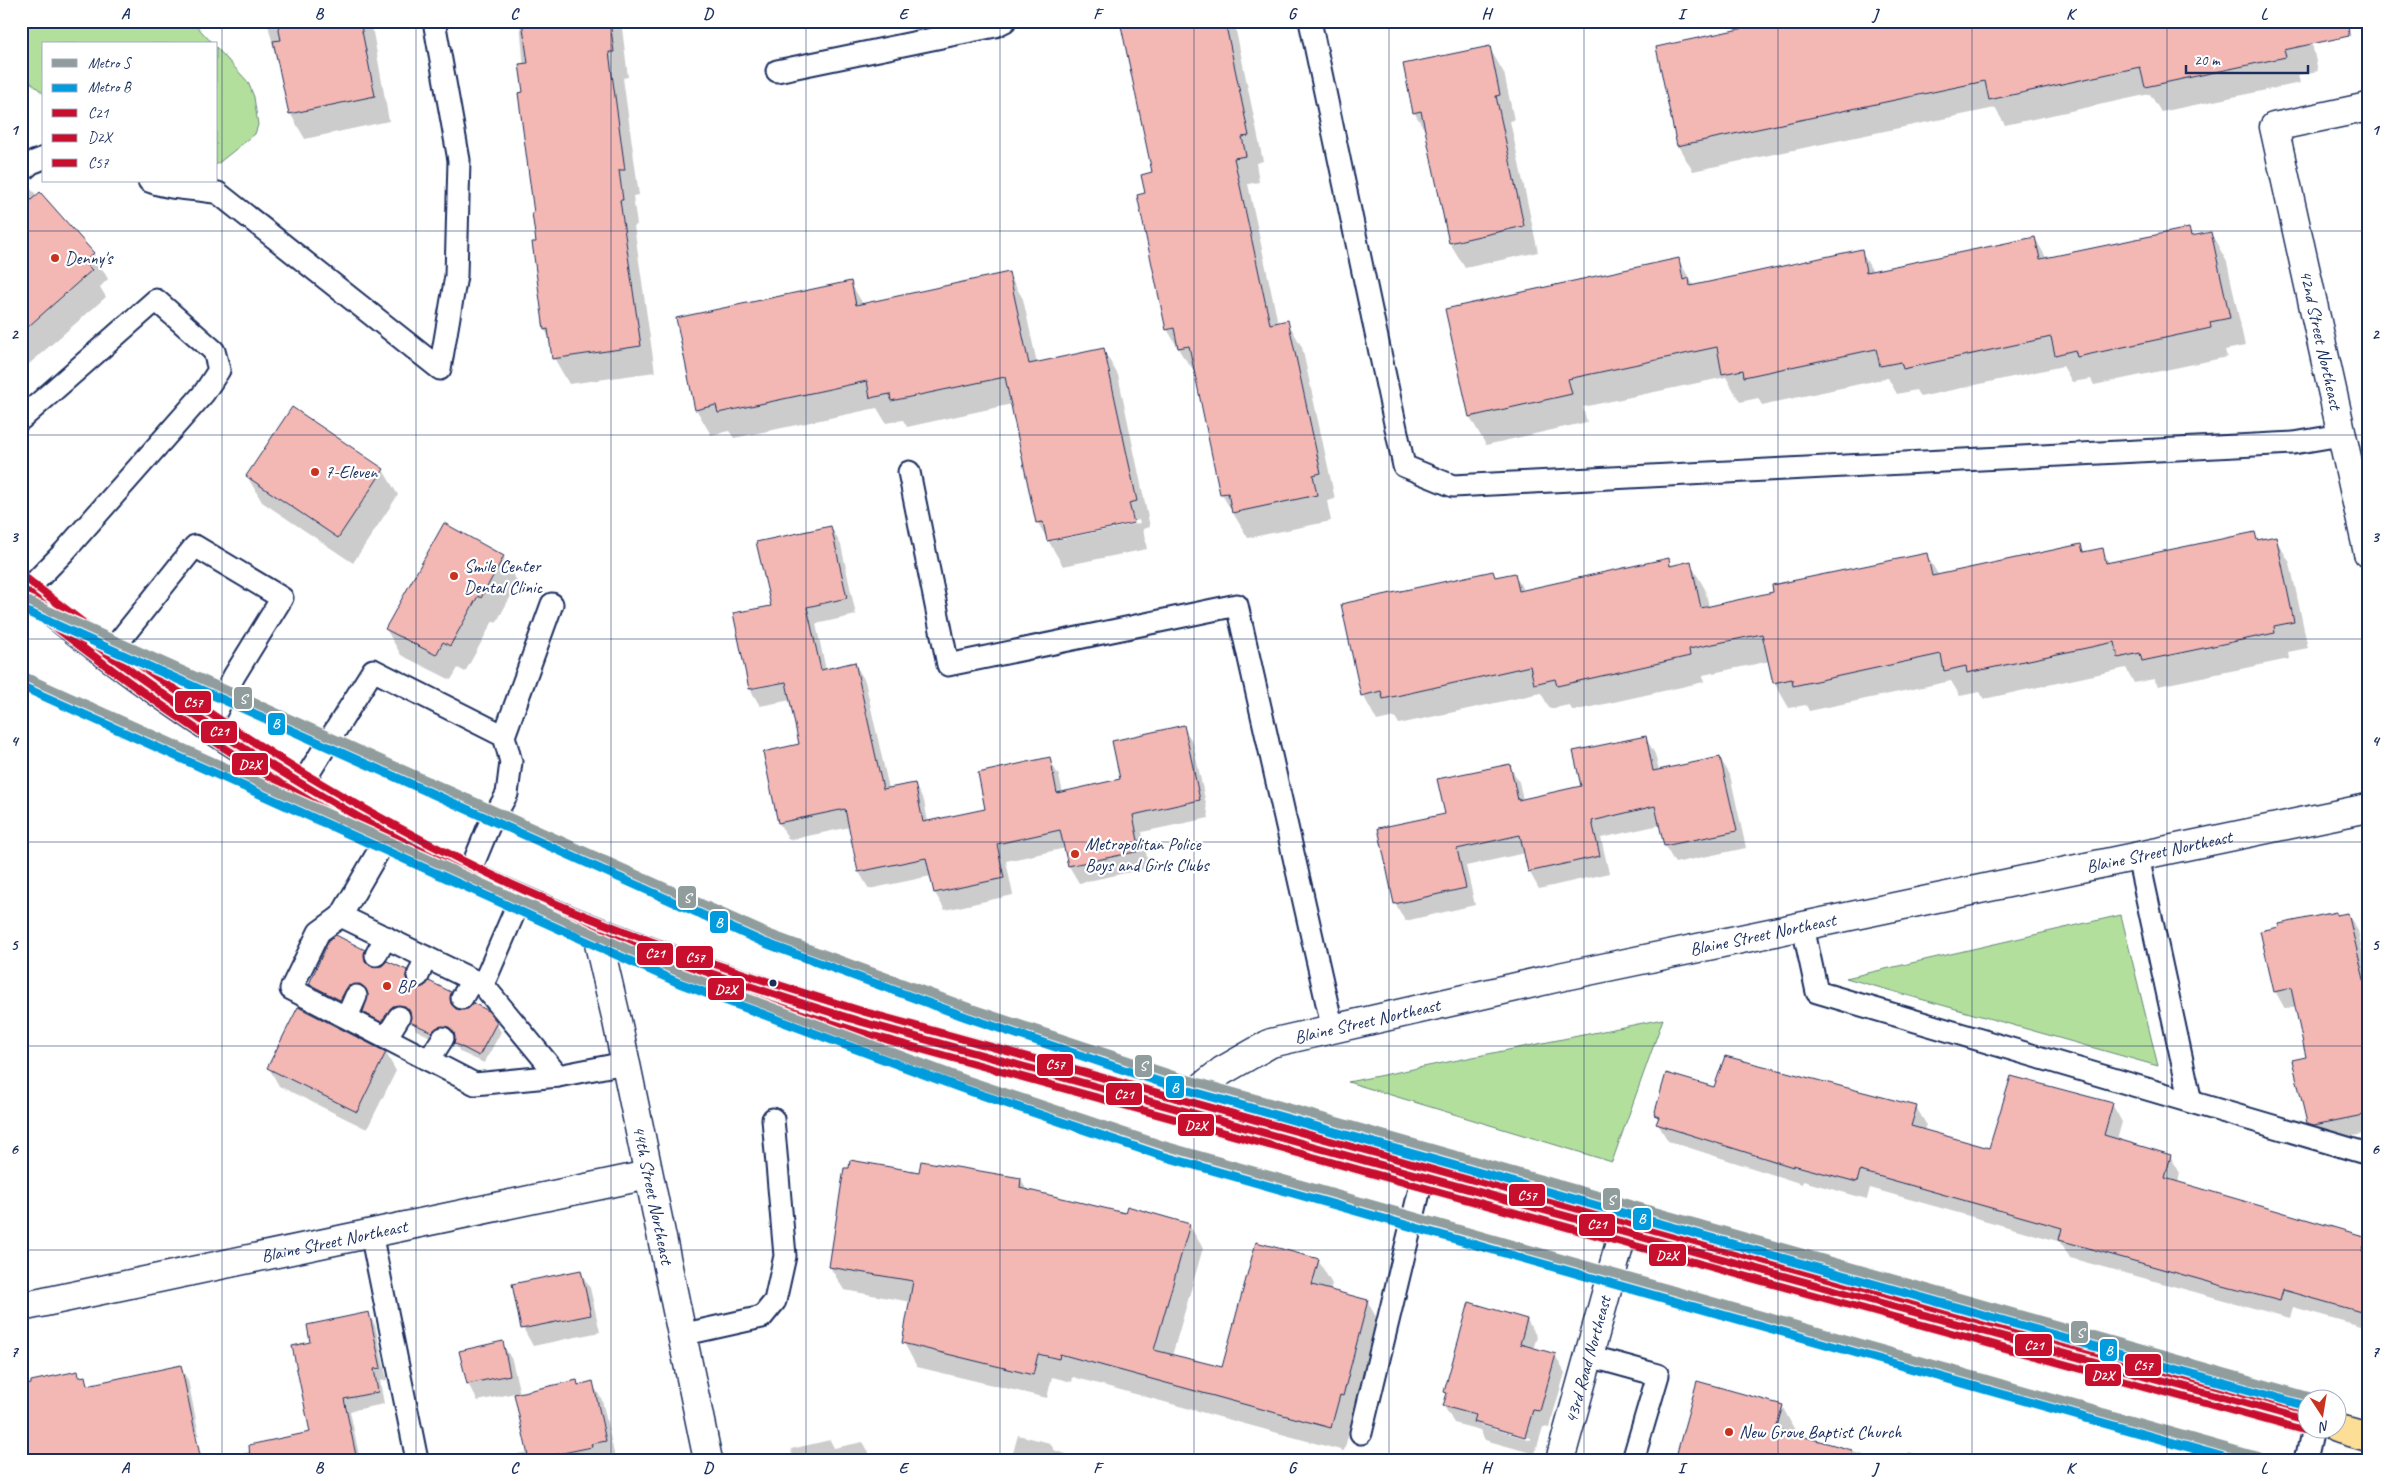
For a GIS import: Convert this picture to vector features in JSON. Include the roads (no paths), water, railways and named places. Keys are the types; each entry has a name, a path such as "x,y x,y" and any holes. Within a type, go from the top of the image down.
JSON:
{"main road":[{"path":"24,589 108,655 209,726 302,784 389,833 469,874 596,931 782,998 2296,1417"},
{"path":"2346,1431 2368,1437"}],"street":[{"name":"42nd Street Northeast","path":"2368,107 2274,127 2341,435 2359,473 2368,554"},
{"name":"Blaine Street Northeast","path":"1176,1108 1222,1071 1271,1043 1564,976 2368,808"},
{"name":"44th Street Northeast","path":"596,931 708,1460"},
{"name":"Blaine Street Northeast","path":"21,1307 648,1175"},
{"name":"43rd Road Northeast","path":"1560,1460 1623,1232"}],"lane":[{"path":"151,182 165,188 193,188 218,193 440,369 456,276 459,160 434,21"},
{"path":"778,71 995,26 1005,21"},
{"path":"1310,21 1404,466 1453,486 2294,444 2341,435"},
{"path":"21,172 31,163 42,159"},
{"path":"21,419 156,300 214,351 219,370 204,392 64,552 24,589"},
{"path":"909,472 948,665 1237,605 1333,1030"},
{"path":"108,655 195,546 282,598 234,676 209,726"},
{"path":"469,874 488,828 507,794 511,762 504,736 552,604"},
{"path":"302,784 373,670 504,736"},
{"path":"389,833 341,916 319,932 291,989 475,1084 558,1076 624,1063"},
{"path":"2138,857 2191,1102"},
{"path":"472,987 520,898"},
{"path":"341,916 381,946 472,987 558,1076"},
{"path":"1803,927 1817,992 2368,1154"},
{"path":"347,1017 356,996"},
{"path":"386,1038 399,1017"},
{"path":"429,1060 443,1038"},
{"path":"681,1335 762,1317 775,1301 785,1256 773,1119"},
{"path":"1361,1433 1423,1176"},
{"path":"371,1233 417,1460"},
{"path":"1588,1356 1658,1375 1633,1460"},
{"path":"2306,1460 2311,1438"}],"metro line":[{"name":"S","path":"21,598 769,934 970,1008 1172,1075 2296,1393"},
{"name":"B","path":"21,609 765,943 966,1017 1169,1085 2296,1403"},
{"name":"S","path":"21,675 683,974 964,1079 1162,1145 2270,1460"},
{"name":"B","path":"21,686 679,983 961,1088 1159,1155 2234,1460"}],"place":[{"name":"Denny's","path":"55,258"},
{"name":"7-Eleven","path":"315,472"},
{"name":"Smile Center Dental Clinic","path":"454,576"},
{"name":"Metropolitan Police Boys and Girls Clubs","path":"1075,854"},
{"name":"BP","path":"387,986"},
{"name":"New Grove Baptist Church","path":"1729,1432"}]}
